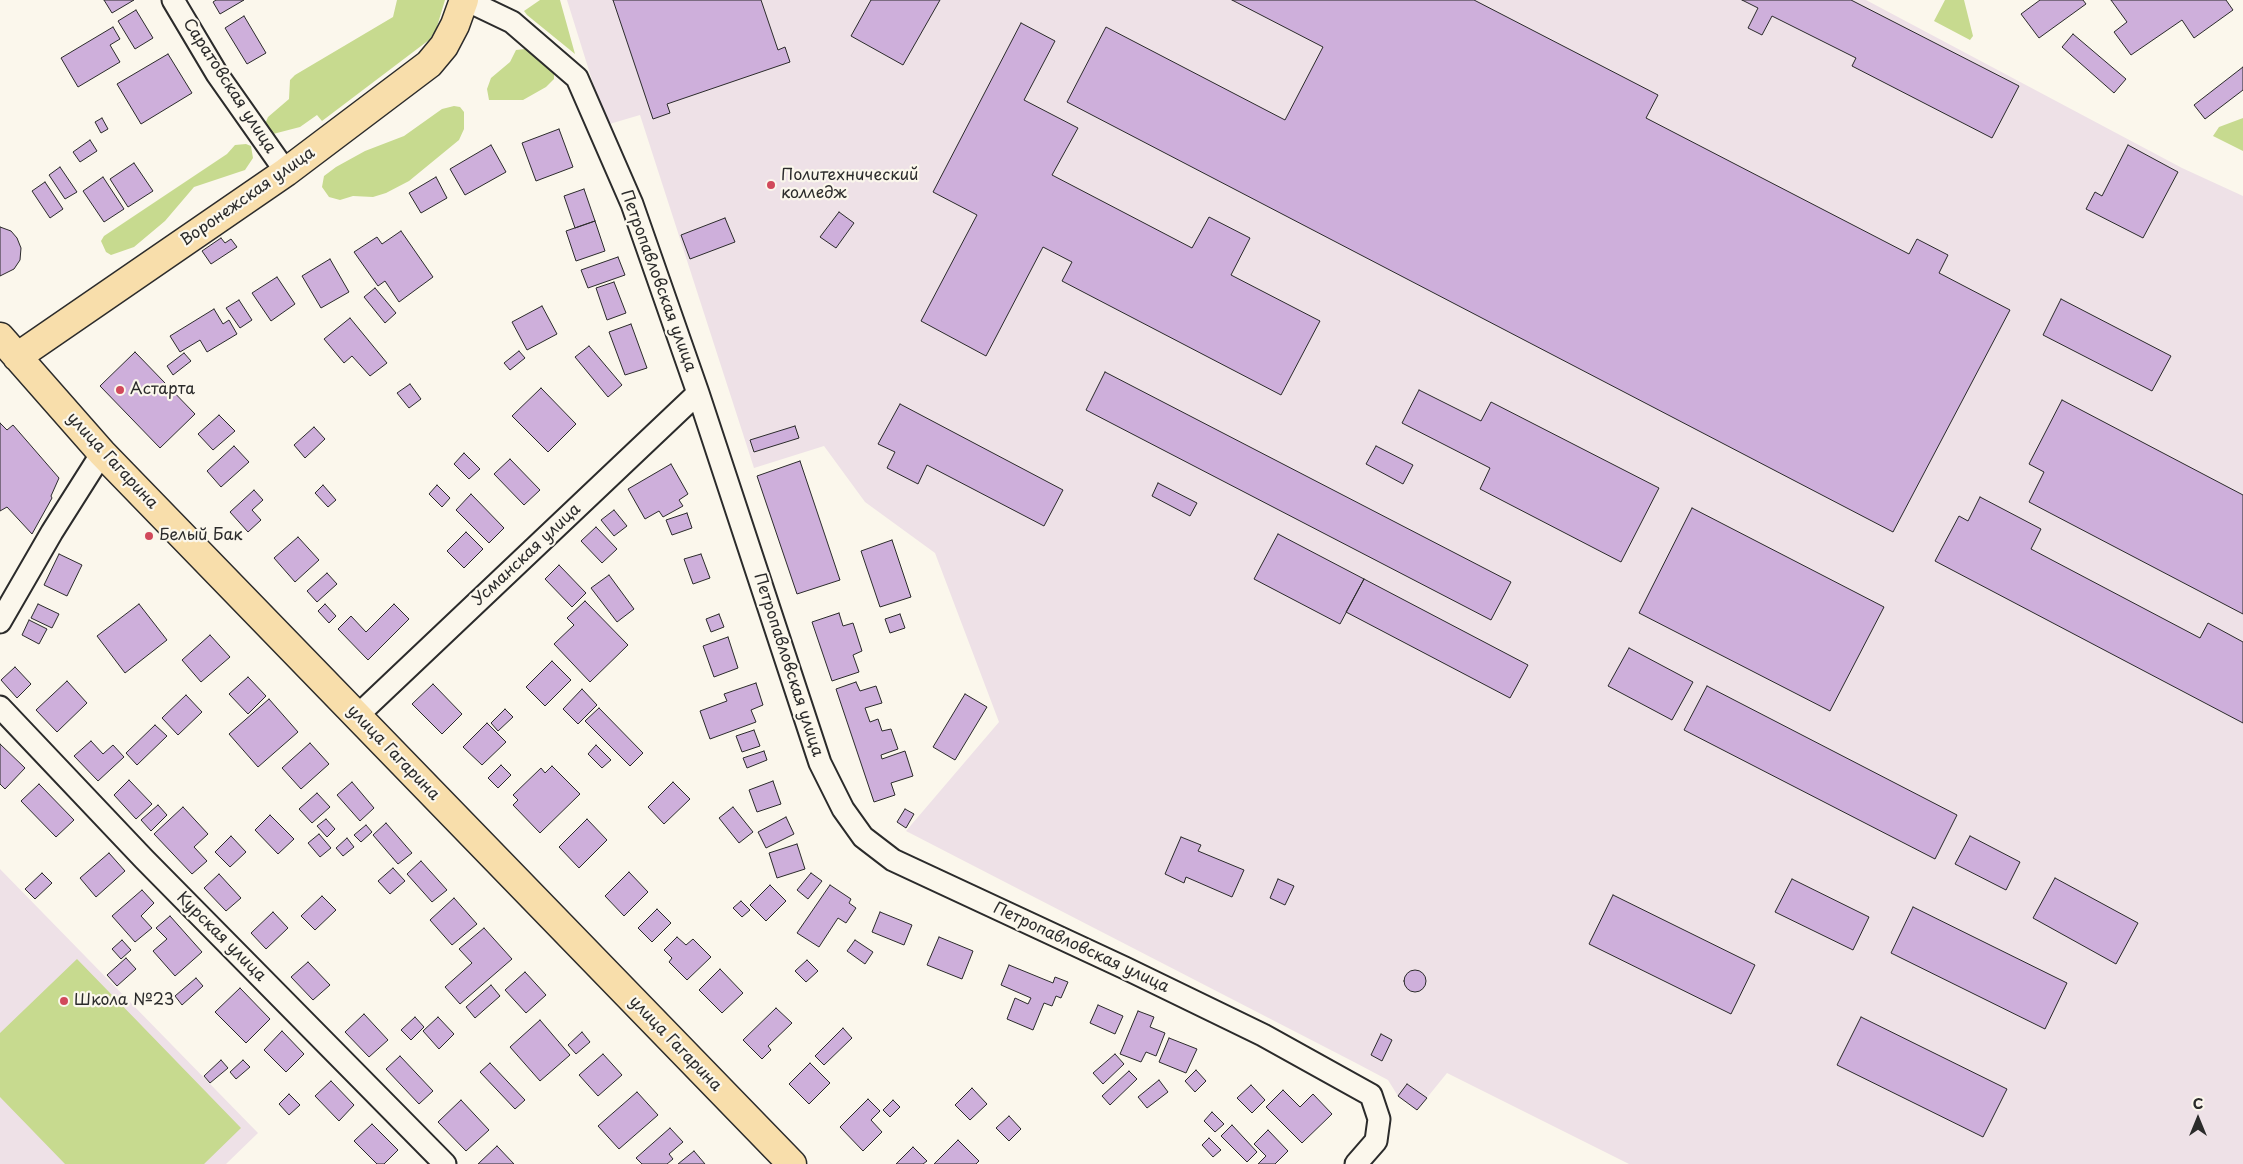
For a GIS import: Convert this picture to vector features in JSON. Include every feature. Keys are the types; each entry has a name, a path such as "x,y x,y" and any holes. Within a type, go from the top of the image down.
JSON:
{"main road":[{"name":"Воронежская улица","path":"6,351 286,172 428,64 444,46 455,26 465,0"},
{"name":"улица Гагарина","path":"6,351 102,453 792,1164"}],"street":[{"name":"Саратовская улица","path":"173,0 217,74 286,172"},
{"name":"Петропавловская улица","path":"465,0 512,22 577,78 632,204 698,393 820,763 843,809 863,837 893,860 1125,968 1254,1031 1371,1095 1379,1119 1376,1141 1356,1164"},
{"name":"Усманская улица","path":"357,716 698,393"},
{"path":"0,622 52,532 102,453"},
{"name":"Курская улица","path":"0,708 144,859 445,1164"}],"shaded area":[{"path":"567,0 1866,0 2182,168 2243,196 2243,1164 1629,1164 1447,1073 1417,1110 1398,1096 1388,1080 906,831 999,722 935,553 865,502 824,446 754,468 640,115 606,125"},
{"name":"Школа №23","path":"0,869 258,1133 226,1164 0,1164"}],"green space":[{"path":"397,0 445,0 436,30 429,40 322,121 317,115 300,127 273,134 265,124 268,117 289,99 290,80 295,75 393,17"},
{"path":"540,0 560,0 575,54 524,11"},
{"path":"1945,0 1964,0 1973,36 1970,40 1934,21"},
{"path":"516,50 531,50 554,67 554,79 546,87 523,100 489,100 487,89 491,78 510,62"},
{"path":"454,106 460,107 464,112 464,129 459,140 409,181 386,193 373,197 353,196 340,200 329,197 322,187 324,176 336,167 365,151 404,136 442,109"},
{"path":"2243,118 2243,151 2213,136 2219,127"},
{"path":"246,144 251,146 253,158 245,170 194,187 165,221 134,247 111,255 106,252 101,241 104,236 227,154 235,145"},
{"name":"Школа №23","path":"77,959 241,1128 204,1164 65,1164 0,1097 0,1033"}],"building":[{"path":"104,0 134,0 112,13"},
{"path":"216,0 244,0 220,14 213,2"},
{"path":"613,0 761,0 778,50 785,47 790,62 667,104 670,113 653,119"},
{"path":"871,0 940,0 903,65 851,36"},
{"path":"1232,0 1474,0 1658,95 1646,118 1909,254 1917,239 1948,255 1939,273 2010,310 1893,532 1067,102 1106,27 1285,120 1323,47"},
{"path":"1742,0 1851,0 2019,86 1992,138 1852,66 1856,58 1772,16 1762,35 1748,28 1758,8"},
{"path":"2040,0 2083,0 2086,4 2039,38 2021,14"},
{"path":"2111,0 2226,0 2233,10 2194,38 2182,20 2131,55 2114,32 2127,22"},
{"path":"136,10 153,38 135,49 118,21"},
{"path":"244,16 266,53 247,64 225,28"},
{"path":"1021,23 1055,41 1024,100 1078,128 1052,175 1192,248 1209,217 1250,238 1231,275 1320,321 1281,395 1062,281 1072,262 1043,247 986,356 921,321 977,215 933,192"},
{"path":"113,27 120,39 110,45 120,62 78,87 61,58"},
{"path":"2073,34 2126,79 2114,93 2062,47"},
{"path":"168,54 192,93 141,124 117,84"},
{"path":"2243,67 2243,90 2205,119 2194,105"},
{"path":"102,118 108,129 101,133 95,122"},
{"path":"559,129 573,167 536,181 522,143"},
{"path":"90,140 97,151 80,162 73,152"},
{"path":"491,145 506,172 465,195 450,169"},
{"path":"2128,145 2178,172 2143,238 2086,209 2095,192 2102,196"},
{"path":"134,163 153,191 128,207 110,179"},
{"path":"60,167 77,192 65,199 49,175"},
{"path":"103,177 124,209 104,222 83,191"},
{"path":"436,177 447,198 421,213 409,193"},
{"path":"45,182 63,209 50,218 32,191"},
{"path":"584,189 595,221 575,228 564,196"},
{"path":"839,212 854,223 836,248 820,237"},
{"path":"725,218 735,242 690,259 681,235"},
{"path":"595,221 605,251 576,261 566,231"},
{"path":"0,227 11,231 17,238 21,248 20,260 14,269 0,276"},
{"path":"401,231 433,277 399,302 385,281 378,286 354,252 377,237 382,244"},
{"path":"221,238 225,243 231,239 237,247 211,264 202,251"},
{"path":"618,257 625,275 588,288 581,270"},
{"path":"330,259 349,292 321,308 302,276"},
{"path":"277,277 295,304 271,321 252,293"},
{"path":"614,282 626,313 607,320 596,288"},
{"path":"375,288 396,313 385,323 364,297"},
{"path":"2061,299 2171,356 2152,391 2043,335"},
{"path":"239,300 252,320 240,328 226,308"},
{"path":"542,306 557,334 527,350 512,322"},
{"path":"214,309 223,324 229,320 237,334 207,352 200,340 180,352 170,336"},
{"path":"350,318 387,363 370,376 352,356 344,363 324,339"},
{"path":"631,324 647,368 625,375 609,332"},
{"path":"589,346 622,385 608,397 575,357"},
{"path":"519,351 525,358 510,370 504,363"},
{"path":"135,352 195,414 160,448 100,386"},
{"path":"184,353 191,361 173,375 167,366"},
{"path":"1105,372 1511,582 1491,620 1086,410"},
{"path":"410,384 421,399 409,408 397,393"},
{"path":"541,388 576,424 548,452 512,416"},
{"path":"1419,390 1481,421 1491,402 1659,488 1621,562 1480,489 1490,468 1402,423"},
{"path":"2062,400 2243,495 2243,614 2029,502 2044,472 2029,464"},
{"path":"900,404 1063,490 1044,526 927,465 918,484 887,468 895,452 878,444"},
{"path":"219,415 235,431 213,450 198,434"},
{"path":"0,423 7,430 13,425 59,478 51,496 52,498 32,534 7,507 0,511"},
{"path":"795,426 799,438 754,452 750,440"},
{"path":"314,427 325,439 305,458 294,445"},
{"path":"234,446 249,462 221,487 207,471"},
{"path":"1376,446 1413,465 1403,484 1366,464"},
{"path":"464,453 480,469 469,479 454,464"},
{"path":"510,459 540,490 524,505 494,474"},
{"path":"800,461 840,580 797,594 757,476"},
{"path":"671,464 688,494 679,500 683,506 663,517 659,511 645,519 628,489"},
{"path":"1158,483 1197,503 1190,516 1152,496"},
{"path":"323,485 336,500 328,507 315,493"},
{"path":"437,485 450,498 442,507 429,494"},
{"path":"254,490 263,500 252,510 261,520 248,532 230,512"},
{"path":"471,494 504,528 489,543 456,510"},
{"path":"1980,497 2041,529 2031,549 2200,638 2208,623 2243,642 2243,723 1935,561 1959,516 1968,521"},
{"path":"1692,508 1884,607 1830,711 1639,613"},
{"path":"614,510 627,526 614,536 601,520"},
{"path":"687,513 692,528 672,535 666,520"},
{"path":"596,527 617,549 602,563 581,541"},
{"path":"466,532 483,549 464,568 447,551"},
{"path":"1278,534 1364,579 1340,624 1254,579"},
{"path":"298,537 319,560 295,582 274,558"},
{"path":"892,540 911,597 880,607 861,551"},
{"path":"59,554 82,565 67,596 44,585"},
{"path":"701,554 710,578 693,584 684,559"},
{"path":"559,565 586,593 572,607 545,579"},
{"path":"327,573 337,584 317,602 307,591"},
{"path":"609,575 634,609 617,622 591,588"},
{"path":"1364,579 1528,665 1510,698 1346,612"},
{"path":"585,601 628,645 590,682 554,644 574,625 567,618"},
{"path":"38,604 59,614 52,628 31,618"},
{"path":"139,604 167,640 125,673 97,636"},
{"path":"325,604 336,616 329,623 318,611"},
{"path":"394,604 409,619 368,660 338,629 351,616 366,632"},
{"path":"839,613 843,626 853,623 862,651 853,655 859,672 832,681 812,622"},
{"path":"719,614 724,627 711,632 706,619"},
{"path":"900,614 905,628 890,633 885,619"},
{"path":"29,620 47,629 39,644 22,635"},
{"path":"210,635 230,657 201,682 182,660"},
{"path":"728,637 738,668 714,677 703,646"},
{"path":"1629,648 1693,682 1672,720 1608,686"},
{"path":"552,661 571,680 545,706 526,687"},
{"path":"15,667 31,684 17,698 1,680"},
{"path":"248,677 266,696 248,714 229,694"},
{"path":"67,681 87,703 57,732 36,710"},
{"path":"856,682 860,691 876,686 882,703 865,708 870,722 878,719 882,731 891,729 898,749 881,755 882,759 905,751 913,776 891,783 895,795 874,802 836,689"},
{"path":"756,683 763,705 751,710 756,722 710,739 700,711 727,701 724,694"},
{"path":"433,684 462,714 442,734 412,704"},
{"path":"1707,686 1957,815 1935,859 1684,730"},
{"path":"582,689 597,705 578,724 563,709"},
{"path":"965,694 987,707 955,760 933,747"},
{"path":"186,695 202,712 178,735 162,718"},
{"path":"269,699 298,732 258,767 229,734"},
{"path":"599,708 643,753 630,766 585,721"},
{"path":"505,709 513,717 498,731 491,723"},
{"path":"487,723 506,742 482,765 463,747"},
{"path":"155,725 167,736 137,765 126,753"},
{"path":"754,730 760,746 742,752 736,736"},
{"path":"91,741 103,754 113,745 124,757 98,781 74,756"},
{"path":"310,743 329,764 301,789 282,768"},
{"path":"0,744 25,768 5,789 0,784"},
{"path":"596,745 611,760 602,768 588,754"},
{"path":"764,751 767,760 747,768 743,758"},
{"path":"501,765 511,775 498,788 488,778"},
{"path":"552,766 580,794 540,833 513,805 518,800 513,795 541,768 545,773"},
{"path":"129,780 152,804 136,819 114,795"},
{"path":"773,781 781,804 757,812 749,790"},
{"path":"352,782 374,808 360,821 337,795"},
{"path":"673,782 690,799 664,824 648,807"},
{"path":"39,784 74,820 56,837 21,801"},
{"path":"317,793 330,807 312,823 299,809"},
{"path":"158,805 167,815 151,831 141,820"},
{"path":"183,807 208,834 194,847 207,861 192,874 154,834"},
{"path":"733,807 753,832 739,843 719,818"},
{"path":"905,809 914,814 906,828 897,822"},
{"path":"270,815 294,839 278,854 255,830"},
{"path":"786,817 794,834 766,848 758,832"},
{"path":"326,819 335,829 327,837 317,826"},
{"path":"587,819 607,840 579,868 559,847"},
{"path":"386,823 412,853 398,864 373,835"},
{"path":"366,825 372,832 361,842 354,835"},
{"path":"319,834 331,848 320,857 308,843"},
{"path":"231,836 246,852 230,867 215,852"},
{"path":"1970,836 2020,862 2006,890 1955,864"},
{"path":"1181,837 1201,845 1198,851 1244,870 1232,897 1186,877 1184,883 1165,874"},
{"path":"347,838 354,847 343,856 336,848"},
{"path":"797,844 805,869 777,878 769,853"},
{"path":"109,853 125,871 96,897 80,878"},
{"path":"421,861 447,890 432,902 407,874"},
{"path":"393,868 405,881 390,894 378,881"},
{"path":"629,872 648,892 624,916 605,896"},
{"path":"42,873 52,883 35,899 25,889"},
{"path":"811,873 822,881 808,899 797,890"},
{"path":"219,874 241,898 226,911 204,888"},
{"path":"2055,878 2138,923 2116,964 2033,918"},
{"path":"1278,879 1294,886 1285,905 1270,898"},
{"path":"1792,879 1869,917 1853,950 1775,912"},
{"path":"770,885 786,901 766,921 750,905"},
{"path":"830,885 851,899 849,903 856,908 846,923 838,918 819,947 797,933"},
{"path":"142,890 154,903 141,916 152,928 135,942 112,916"},
{"path":"1613,895 1755,965 1731,1014 1589,944"},
{"path":"322,896 336,910 315,930 301,916"},
{"path":"454,898 477,924 452,945 430,920"},
{"path":"741,901 750,910 742,917 733,908"},
{"path":"1913,907 2067,983 2045,1029 1891,953"},
{"path":"657,909 671,923 652,942 638,928"},
{"path":"273,912 288,928 266,949 251,933"},
{"path":"880,912 912,925 904,945 872,932"},
{"path":"170,916 202,952 175,976 153,951 167,939 156,928"},
{"path":"484,928 512,959 460,1004 445,987 472,963 459,949"},
{"path":"677,937 686,945 693,939 711,957 687,980 669,962 672,958 664,950"},
{"path":"939,937 973,951 962,979 927,965"},
{"path":"122,940 131,950 121,959 112,949"},
{"path":"855,940 873,952 865,964 847,951"},
{"path":"126,958 136,969 117,986 107,975"},
{"path":"807,960 818,971 806,982 795,971"},
{"path":"308,962 330,985 313,1000 291,977"},
{"path":"1009,965 1053,983 1055,977 1068,982 1061,998 1056,996 1052,1006 1044,1003 1033,1030 1007,1019 1015,998 1028,1004 1031,998 1001,985"},
{"path":"720,969 743,993 722,1013 699,990"},
{"path":"1411,970 1419,970 1426,977 1426,985 1419,992 1411,992 1404,985 1404,977"},
{"path":"525,972 546,995 526,1013 505,990"},
{"path":"196,978 203,986 182,1005 175,996"},
{"path":"491,985 500,996 475,1018 466,1007"},
{"path":"240,988 270,1019 246,1043 215,1012"},
{"path":"1098,1005 1123,1016 1115,1034 1090,1023"},
{"path":"776,1008 792,1023 768,1046 771,1050 762,1059 743,1040"},
{"path":"1138,1011 1154,1017 1150,1027 1165,1033 1156,1056 1146,1052 1141,1062 1120,1054"},
{"path":"364,1014 388,1040 369,1057 345,1032"},
{"path":"415,1017 424,1027 411,1040 401,1030"},
{"path":"438,1017 454,1034 439,1049 423,1031"},
{"path":"1861,1017 2007,1089 1983,1137 1837,1065"},
{"path":"540,1020 570,1055 540,1081 510,1047"},
{"path":"843,1028 852,1038 824,1065 815,1056"},
{"path":"282,1031 304,1054 286,1072 264,1050"},
{"path":"582,1032 590,1042 576,1054 568,1045"},
{"path":"1381,1034 1392,1040 1382,1061 1371,1055"},
{"path":"1169,1038 1197,1049 1186,1073 1159,1062"},
{"path":"603,1054 622,1075 598,1096 579,1075"},
{"path":"1115,1054 1124,1064 1103,1084 1093,1073"},
{"path":"400,1056 433,1091 419,1104 386,1069"},
{"path":"221,1060 228,1068 210,1083 204,1076"},
{"path":"243,1060 250,1067 236,1079 230,1072"},
{"path":"490,1063 525,1100 515,1109 480,1072"},
{"path":"810,1063 830,1083 809,1104 789,1084"},
{"path":"1196,1070 1206,1081 1195,1092 1185,1081"},
{"path":"1129,1071 1137,1079 1110,1105 1102,1096"},
{"path":"1159,1080 1168,1092 1147,1108 1138,1097"},
{"path":"331,1081 354,1105 339,1121 315,1096"},
{"path":"1407,1084 1427,1098 1417,1110 1398,1096"},
{"path":"1251,1085 1265,1100 1252,1113 1237,1098"},
{"path":"972,1088 987,1104 970,1120 955,1105"},
{"path":"1283,1090 1300,1107 1313,1094 1332,1114 1302,1143 1266,1107"},
{"path":"637,1092 658,1115 619,1149 598,1126"},
{"path":"289,1094 300,1105 289,1115 279,1104"},
{"path":"868,1099 880,1111 871,1120 882,1132 863,1151 840,1127"},
{"path":"461,1100 489,1130 466,1151 438,1122"},
{"path":"893,1100 900,1107 890,1117 883,1110"},
{"path":"1212,1112 1224,1124 1215,1132 1204,1121"},
{"path":"1009,1116 1021,1129 1009,1141 996,1128"},
{"path":"372,1124 398,1150 384,1164 377,1164 354,1141"},
{"path":"1232,1125 1257,1152 1247,1162 1221,1136"},
{"path":"670,1128 683,1142 669,1154 673,1159 667,1164 642,1164 636,1158"},
{"path":"1268,1130 1288,1151 1275,1164 1258,1164 1266,1156 1254,1144"},
{"path":"1209,1138 1221,1150 1213,1157 1202,1145"},
{"path":"958,1140 979,1161 976,1164 934,1164"},
{"path":"497,1146 514,1164 478,1164"},
{"path":"913,1147 927,1161 923,1164 896,1164"},
{"path":"694,1151 705,1164 678,1164"}],"place":[{"name":"Политехнический колледж","path":"771,185"},
{"name":"Астарта","path":"120,390"},
{"name":"Белый Бак","path":"149,536"},
{"name":"Школа №23","path":"64,1001"}]}
